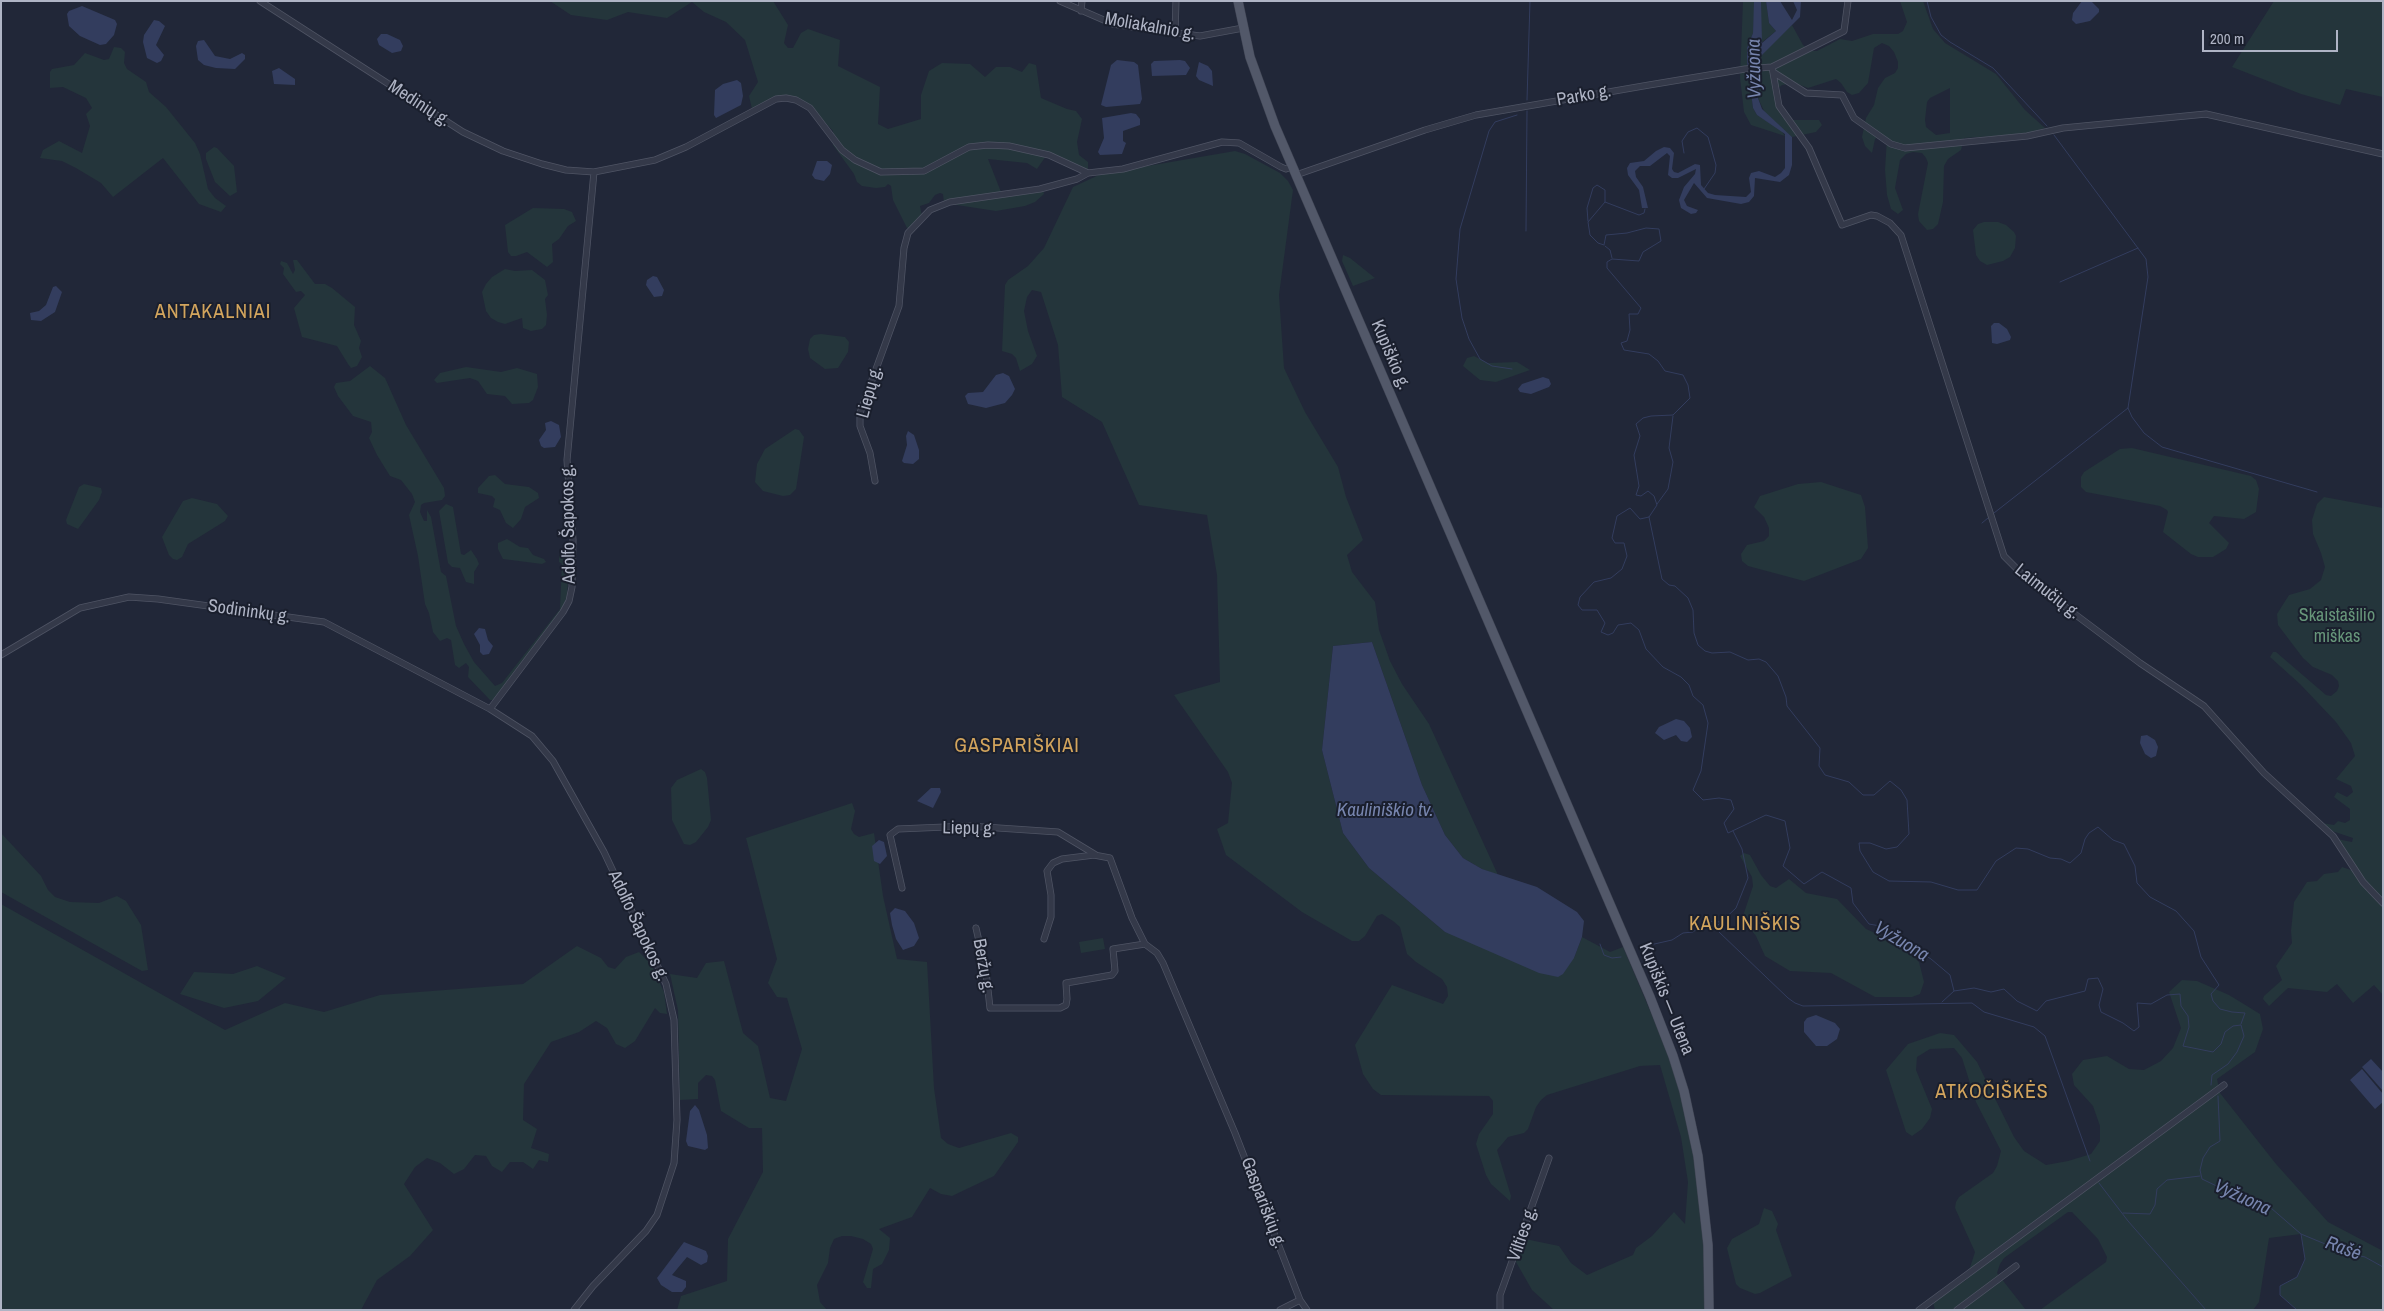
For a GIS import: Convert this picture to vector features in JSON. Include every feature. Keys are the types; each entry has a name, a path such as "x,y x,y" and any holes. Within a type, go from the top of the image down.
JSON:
{"main road":[{"name":"Kupiškio g.","path":"1238,1 1242,28 1255,76 1528,716"},
{"name":"Kupiškis — Utena","path":"1528,716 1650,997 1684,1091 1698,1156 1706,1215 1709,1310"}],"street":[{"name":"Medinių g.","path":"260,1 463,132 503,151 542,164 566,170 594,172"},
{"name":"Moliakalnio g.","path":"1060,1 1113,24 1200,36 1242,28"},
{"path":"1081,11 1082,1"},
{"path":"1175,33 1176,1"},
{"name":"Parko g.","path":"1294,171 1476,115 1745,69 1763,68 1772,70 1844,30 1848,1"},
{"path":"1772,70 1806,93 1842,95 1854,118 1891,144 1905,148 2027,136 2062,128 2206,114 2383,154"},
{"name":"Laimučių g.","path":"1772,70 1779,106 1809,148 1842,225 1877,216 1890,223 1900,235 1999,545 2012,566 2140,663 2204,706 2264,773 2333,836 2363,882 2383,903"},
{"path":"594,172 655,160 686,148 776,99 786,98 796,100 810,108 842,150 855,160 881,172 924,171 969,147 988,145 1009,146 1049,155 1088,173"},
{"name":"Liepų g.","path":"875,481 870,453 860,426 860,414 899,306 904,248 908,234 930,210 950,202 1040,189 1077,179 1088,173 1123,169 1222,142 1239,143 1281,167 1294,171"},
{"name":"Adolfo Šapokos g.","path":"574,1310 593,1286 646,1231 657,1215 675,1154 677,1120 677,1057 674,1020 666,984 604,852 553,761 532,736 490,709 558,620 569,600 572,587 573,540 567,460 594,172"},
{"name":"Sodininkų g.","path":"1,655 80,608 129,597 158,599 324,622 490,709"},
{"name":"Liepų g.","path":"902,888 890,835 898,829 969,826 1058,832 1098,856"},
{"path":"1044,939 1051,917 1051,895 1047,871 1053,864 1062,859 1098,856 1110,858 1132,918 1145,944"},
{"name":"Beržų g.","path":"976,928 986,972 990,1008 1060,1008 1066,1005 1066,983 1112,975 1115,971 1113,949 1145,944"},
{"name":"Gaspariškių g.","path":"1145,944 1157,953 1163,963 1220,1095 1300,1300 1307,1310"},
{"path":"1919,1310 2224,1084"},
{"name":"Vilties g.","path":"1500,1310 1500,1295 1549,1158"},
{"path":"1957,1310 2016,1266"},
{"path":"1280,1310 1300,1300"}],"green space":[{"path":"550,1 773,1 788,25 784,43 788,48 793,48 801,33 808,29 840,40 838,66 880,87 878,124 888,129 921,119 921,95 929,71 942,63 970,64 985,77 996,67 1010,67 1022,72 1029,63 1036,65 1041,98 1076,111 1082,119 1077,142 1079,155 1088,162 1088,170 1048,153 1037,169 1027,163 988,159 1001,192 1043,190 1044,194 1035,202 1025,206 996,211 944,203 943,194 940,193 935,195 929,203 920,206 922,216 907,228 893,200 891,186 888,184 885,187 876,188 862,186 857,182 854,174 833,145 833,131 806,102 786,95 775,97 752,109 749,96 758,82 745,40 726,22 704,12 692,2 667,18 628,12 607,20 571,15"},
{"path":"1743,1 1754,1 1755,3 1753,33 1747,48 1753,108 1757,115 1781,130 1785,136 1751,125 1744,112 1740,78"},
{"path":"1761,1 1766,1 1769,23 1776,31 1761,43"},
{"path":"1900,1 1923,1 1933,29 1945,43 1996,74 2025,110 2045,128 2026,134 1964,138 1961,150 1948,159 1944,166 1943,202 1938,224 1933,229 1927,230 1919,221 1918,214 1928,163 1926,158 1922,153 1913,152 1906,154 1900,160 1895,188 1903,210 1898,214 1891,209 1887,195 1885,170 1887,138 1881,134 1875,139 1872,153 1865,146 1862,137 1866,118 1874,105 1878,88 1885,78 1895,73 1898,68 1894,52 1889,46 1882,43 1874,48 1868,83 1859,93 1852,95 1847,92 1836,79 1808,88 1795,83 1782,85 1773,93 1783,118 1819,120 1822,125 1816,132 1792,137 1765,113 1758,98 1761,56 1792,25 1803,45 1811,51 1817,51 1840,39 1852,41 1873,34 1898,34 1903,31 1907,22","holes":["1950,88 1950,133 1936,135 1926,127 1925,120 1927,102 1930,98"]},
{"path":"2274,1 2383,1 2383,97 2346,89 2340,105 2301,94 2232,67"},
{"path":"114,47 121,48 125,52 124,63 127,69 146,82 149,92 166,107 195,143 200,154 208,189 215,198 226,206 221,212 199,204 163,158 113,197 101,183 76,168 62,161 40,158 43,150 59,141 82,153 90,126 86,114 92,108 86,98 63,87 50,88 50,72 52,69 74,65 85,53 104,60 109,59"},
{"path":"214,147 234,166 237,192 230,196 215,182 206,159 206,153"},
{"path":"1235,151 1245,154 1280,173 1293,190 1279,295 1284,368 1305,412 1338,467 1346,497 1363,540 1347,555 1352,572 1375,602 1379,630 1390,661 1402,684 1429,724 1498,875 1482,869 1463,858 1445,835 1422,785 1372,642 1333,646 1322,750 1343,833 1369,868 1445,932 1574,958 1582,937 1610,952 1623,947 1673,1065 1691,1131 1703,1214 1707,1310 1554,1310 1532,1290 1516,1262 1525,1239 1559,1246 1571,1263 1587,1275 1633,1255 1636,1248 1652,1236 1674,1212 1685,1224 1688,1182 1681,1137 1660,1065 1640,1066 1547,1095 1541,1100 1536,1107 1528,1129 1524,1133 1508,1137 1497,1150 1511,1196 1510,1201 1491,1184 1486,1175 1476,1144 1479,1134 1493,1114 1493,1101 1489,1096 1381,1095 1373,1089 1363,1074 1355,1045 1392,985 1443,1004 1448,996 1447,987 1442,979 1407,954 1400,927 1382,914 1377,916 1365,936 1359,941 1352,941 1302,912 1226,855 1217,829 1228,823 1232,783 1228,772 1174,695 1220,682 1217,575 1207,515 1139,505 1102,422 1062,397 1058,345 1041,292 1032,290 1027,297 1024,311 1028,331 1037,356 1032,364 1020,371 1016,358 1012,354 1002,351 1005,285 1008,280 1028,266 1044,248 1073,187 1101,174"},
{"path":"533,208 564,209 572,212 576,221 568,226 559,239 552,244 553,262 547,267 527,252 511,256 508,252 505,225"},
{"path":"1998,222 2006,225 2014,232 2016,236 2015,248 2010,257 1987,265 1980,261 1976,255 1973,230 1978,224"},
{"path":"1343,255 1350,258 1375,278 1353,286 1342,261"},
{"path":"293,260 297,260 315,284 325,284 332,288 355,307 354,325 361,341 359,348 362,357 357,366 351,368 337,346 302,337 294,308 305,295 301,291 296,292 283,274 284,268 280,264 281,261 287,263 293,274 295,270"},
{"path":"505,269 515,271 532,270 545,280 548,295 545,299 547,315 546,325 542,329 531,331 523,328 522,318 505,324 498,322 491,318 486,311 482,292 492,277"},
{"path":"814,335 845,337 849,342 848,352 838,368 825,369 810,358 808,349 810,339"},
{"path":"1474,356 1488,363 1517,362 1530,370 1496,382 1480,380 1463,366 1467,358"},
{"path":"370,366 385,378 406,425 444,488 445,496 442,500 424,503 421,505 420,512 424,521 427,521 427,510 431,517 441,572 446,576 456,626 474,662 495,686 502,683 560,609 562,564 559,562 559,556 566,550 570,550 567,595 562,612 493,700 490,700 468,677 469,667 466,663 459,668 455,665 451,640 447,638 440,641 433,632 425,604 418,556 409,515 415,502 412,494 401,480 390,476 377,455 369,438 372,432 371,422 353,416 338,396 334,387 336,383 350,381"},
{"path":"466,367 501,372 517,368 537,374 538,387 533,400 529,403 512,404 505,396 487,394 478,381 470,378 437,383 434,380 440,373"},
{"path":"795,429 799,430 804,437 796,489 790,495 783,496 763,491 755,482 757,464 765,449"},
{"path":"2132,448 2251,476 2256,480 2259,489 2256,512 2244,519 2214,516 2209,523 2229,543 2226,549 2213,557 2198,557 2191,554 2163,532 2167,510 2160,506 2086,492 2081,487 2081,477 2084,472 2120,449"},
{"path":"495,475 505,484 529,487 538,493 539,498 525,507 521,519 513,528 506,523 500,510 493,507 495,499 492,496 478,493 478,488 489,476"},
{"path":"1821,482 1861,495 1865,507 1868,548 1861,559 1804,581 1748,566 1742,561 1741,554 1747,545 1764,541 1769,536 1769,528 1764,517 1754,507 1760,496 1798,484"},
{"path":"84,484 101,488 102,492 99,500 78,529 67,524 66,520 79,487"},
{"name":"Skaistašilio miškas","path":"2324,497 2383,508 2383,995 2374,985 2353,1003 2337,984 2327,992 2288,988 2269,1006 2263,999 2264,996 2282,980 2276,966 2292,943 2291,931 2294,902 2307,882 2317,881 2324,874 2338,872 2342,867 2354,871 2337,839 2352,842 2353,838 2329,830 2321,823 2334,825 2338,821 2345,823 2350,820 2350,809 2334,797 2337,792 2347,797 2353,792 2351,786 2336,779 2355,756 2351,743 2336,722 2300,684 2270,657 2273,652 2276,652 2326,695 2331,696 2337,691 2338,681 2332,675 2313,667 2303,658 2278,625 2277,614 2289,595 2310,589 2321,580 2325,567 2313,534 2312,520 2317,504"},
{"path":"192,498 217,504 228,516 225,521 188,544 182,557 177,560 173,559 169,555 162,537 183,501"},
{"path":"446,504 453,507 461,554 464,555 471,550 479,564 474,572 474,584 466,582 460,568 452,567 448,563 439,511"},
{"path":"507,539 520,547 528,548 533,555 544,559 546,562 542,564 503,559 498,549 498,543"},
{"path":"701,769 705,772 707,778 711,820 696,842 690,845 684,844 672,820 671,788 677,780"},
{"path":"852,803 855,811 851,829 854,834 859,837 874,833 883,896 897,959 927,962 934,1088 941,1138 948,1144 959,1148 1011,1133 1018,1137 1018,1142 994,1176 952,1196 941,1194 930,1188 912,1217 879,1229 890,1238 889,1250 882,1264 873,1269 871,1288 867,1288 863,1282 873,1249 871,1244 863,1239 851,1236 842,1236 834,1239 830,1248 828,1263 817,1285 820,1302 827,1310 677,1310 681,1296 727,1281 728,1239 763,1172 762,1128 749,1128 721,1111 715,1080 712,1076 706,1075 698,1083 698,1099 680,1100 678,1010 670,974 697,978 706,963 724,961 743,1033 758,1046 770,1098 786,1101 802,1049 787,998 777,997 768,983 777,959 746,838"},
{"path":"1,833 41,876 48,890 55,897 70,902 99,903 117,896 126,901 141,925 148,970 142,971 1,892"},
{"path":"1744,853 1750,855 1761,875 1770,886 1776,888 1789,879 1806,893 1837,899 1866,929 1902,945 1919,962 1924,982 1920,994 1912,997 1875,997 1831,973 1790,971 1765,956 1756,936 1745,922 1744,913 1753,886 1752,877 1740,856"},
{"path":"1,904 225,1030 285,1003 324,1012 380,995 523,984 577,946 601,958 608,967 615,969 626,957 639,952 651,964 664,992 667,1014 660,1013 655,1008 635,1041 625,1048 616,1044 607,1028 596,1021 579,1032 551,1042 524,1084 523,1120 537,1129 531,1148 549,1154 548,1162 539,1160 533,1169 523,1162 510,1162 502,1172 492,1166 486,1156 475,1155 464,1169 454,1174 440,1163 427,1158 415,1167 404,1184 433,1230 410,1256 377,1280 361,1310 1,1310"},
{"path":"1103,938 1105,949 1081,953 1079,942"},
{"path":"257,966 286,978 258,1001 224,1008 180,994 194,972 233,974"},
{"path":"2182,980 2197,981 2229,995 2260,1014 2263,1029 2255,1052 2217,1079 2220,1093 2276,1164 2328,1222 2383,1251 2383,1310 2297,1310 2280,1295 2280,1286 2297,1277 2305,1259 2301,1234 2269,1238 2259,1302 2253,1310 2040,1310 2106,1262 2107,1257 2098,1239 2072,1212 2068,1212 2004,1258 2000,1264 1997,1273 2026,1310 1935,1310 1933,1302 1966,1280 1975,1252 1955,1208 1956,1202 1959,1197 1993,1173 2001,1151 1976,1102 1962,1058 1954,1048 1930,1049 1917,1057 1916,1070 1932,1109 1930,1118 1922,1129 1912,1136 1906,1132 1886,1070 1908,1044 1940,1033 1954,1035 1977,1062 2014,1137 2024,1151 2046,1165 2068,1161 2091,1154 2100,1141 2100,1126 2093,1106 2074,1085 2072,1074 2083,1060 2107,1056 2129,1069 2144,1070 2161,1061 2173,1048 2181,1028 2169,992"},
{"path":"1764,1208 1772,1211 1778,1224 1776,1230 1792,1276 1755,1294 1740,1288 1736,1284 1727,1248 1732,1239 1759,1224"}],"water":[{"path":"1754,1 1761,1 1762,43 1776,31 1769,23 1766,1 1780,1 1792,20 1797,10 1793,1 1801,1 1800,17 1761,56 1758,78 1758,98 1762,109 1792,137 1792,165 1789,175 1780,182 1755,178 1754,196 1749,202 1741,204 1707,198 1694,183 1684,200 1687,206 1698,210 1696,213 1691,214 1681,208 1679,200 1684,187 1695,174 1696,169 1678,178 1672,178 1668,175 1670,156 1667,153 1650,166 1640,166 1635,171 1636,177 1643,187 1648,208 1642,208 1639,190 1628,175 1627,168 1630,163 1644,161 1664,147 1670,148 1674,153 1672,169 1674,172 1678,173 1695,164 1700,165 1701,185 1708,193 1715,195 1746,197 1751,192 1749,178 1751,173 1759,171 1775,177 1785,168 1785,134 1757,115 1753,108 1747,48 1753,33"},
{"path":"2082,1 2092,2 2099,9 2099,12 2090,21 2076,24 2072,20 2073,13"},
{"path":"82,6 115,20 117,24 114,35 106,44 100,45 80,36 69,26 67,14 69,11"},
{"path":"154,20 159,21 165,26 156,45 164,55 161,61 157,63 147,58 143,42 144,35"},
{"path":"381,34 387,34 400,40 403,46 401,51 392,53 379,45 377,39"},
{"path":"204,40 215,56 230,59 242,53 245,55 245,59 235,69 204,65 198,60 196,46 198,41"},
{"path":"1117,60 1134,62 1138,65 1142,99 1140,104 1106,107 1101,105 1111,65"},
{"path":"1154,61 1185,61 1190,68 1186,75 1152,76 1151,64"},
{"path":"1199,62 1208,66 1212,71 1213,86 1199,80 1196,76"},
{"path":"279,68 295,79 295,85 274,84 272,71"},
{"path":"737,80 741,83 743,96 741,105 716,118 714,115 715,90 723,84"},
{"path":"1131,113 1136,114 1140,119 1140,125 1123,131 1123,141 1126,143 1122,154 1100,155 1098,152 1104,138 1102,118"},
{"path":"817,161 827,161 832,165 830,174 824,181 815,179 812,175"},
{"path":"653,276 657,277 664,290 662,296 654,297 646,285 647,280"},
{"path":"56,286 62,292 55,312 41,321 31,320 30,313 39,311 46,305 53,287"},
{"path":"1994,323 1999,323 2007,329 2011,337 2010,340 1997,344 1992,343 1991,326"},
{"path":"1003,373 1009,376 1015,389 1005,403 986,408 968,404 965,396 968,393 983,392 996,375"},
{"path":"1543,377 1549,379 1551,384 1549,387 1531,394 1520,392 1518,389 1522,384"},
{"path":"551,421 559,425 561,437 555,447 544,448 539,440 546,430 545,423"},
{"path":"908,431 914,435 919,450 919,459 913,464 902,461 907,445 906,436"},
{"path":"479,628 485,629 488,640 493,646 489,654 483,655 480,652 480,645 474,634"},
{"name":"Kauliniškio tv.","path":"1372,642 1422,785 1445,835 1463,858 1482,869 1537,887 1577,912 1584,921 1582,937 1574,958 1563,974 1558,977 1539,973 1445,932 1369,868 1343,833 1322,750 1333,646"},
{"path":"1676,719 1684,721 1690,728 1692,737 1687,742 1681,741 1676,735 1664,740 1655,733 1659,727"},
{"path":"2147,735 2155,740 2158,747 2156,756 2151,758 2145,754 2140,743 2141,736"},
{"path":"931,788 940,788 941,792 933,808 917,801"},
{"path":"879,840 884,842 887,856 880,864 874,861 872,846"},
{"path":"895,908 905,911 914,923 919,938 914,946 903,950 896,939 892,925 890,913"},
{"path":"1816,1015 1835,1023 1840,1029 1837,1039 1827,1046 1816,1046 1804,1032 1804,1022 1807,1018"},
{"path":"2371,1059 2383,1072 2383,1091 2362,1067"},
{"path":"2362,1069 2383,1094 2383,1102 2375,1109 2350,1080"},
{"path":"695,1105 699,1110 707,1135 708,1148 705,1150 688,1146 686,1141 690,1111"},
{"path":"684,1242 706,1251 708,1256 707,1262 701,1265 687,1257 672,1275 686,1281 686,1287 682,1292 672,1292 661,1285 657,1278"}],"waterway":[{"path":"1527,100 1530,1"},
{"path":"1927,1 1931,17 1941,35 1993,68 2047,126"},
{"path":"1526,231 1527,111"},
{"path":"1512,369 1492,366 1480,359 1469,339 1462,318 1456,279 1460,229 1489,131 1495,122 1517,115"},
{"path":"1684,153 1682,141 1688,132 1697,128 1708,137 1716,165 1715,173 1704,189"},
{"path":"1994,513 2128,408 2148,277 2146,259 2054,135"},
{"path":"1588,221 1587,208 1593,188 1597,185 1605,190 1605,202"},
{"name":"Vyžuona","path":"1645,209 1644,213 1639,215 1605,202 1588,222 1590,235 1598,243 1604,245 1606,235 1627,233 1646,228 1659,229 1661,241 1643,252 1639,261 1612,259 1607,262 1607,268 1641,308 1638,314 1629,314 1630,330 1627,341 1621,343 1624,350 1649,354 1658,361 1665,371 1683,375 1688,385 1690,398 1673,415 1651,416 1643,418 1636,424 1640,436 1634,455 1639,486 1636,495 1641,496 1648,491 1654,496 1657,505 1649,517 1640,519 1630,508 1617,516 1612,538 1615,543 1624,543 1627,556 1622,569 1611,578 1594,582 1580,597 1578,605 1582,610 1597,610 1605,623 1601,632 1608,635 1613,633 1618,625 1631,623 1639,630 1646,649 1663,667 1681,677 1689,685 1693,696 1703,705 1708,723 1701,771 1693,790 1703,800 1719,798 1731,800 1734,809 1724,823 1728,833 1766,815 1785,821 1790,848 1783,866 1804,884 1822,872 1851,888 1853,903 1869,924 1880,926 1931,959 1950,975 1954,991 1974,988 1991,992 2004,989 2017,1001 2037,1011 2046,1001 2085,991 2088,979 2098,978 2103,989 2099,1005 2101,1012 2134,1031 2139,1027 2137,1003 2151,1004 2167,995 2180,994 2181,1006 2188,1016 2189,1027 2183,1046 2213,1052 2221,1044 2225,1032 2233,1026 2241,1025 2244,1036 2237,1052 2228,1064 2212,1075 2211,1085"},
{"path":"1605,246 1610,250 1612,258"},
{"path":"2060,282 2138,248"},
{"path":"2128,408 2144,433 2162,447 2317,492"},
{"path":"1657,504 1668,489 1673,462 1669,448 1673,416"},
{"path":"1649,517 1662,579 1669,585 1675,586 1688,598 1693,610 1694,633 1698,645 1705,651 1712,653 1730,652 1748,660 1759,659 1766,662 1778,676 1786,697 1787,706 1820,748 1819,766 1825,775 1849,782 1863,795 1874,795 1890,781 1901,790 1907,800 1909,834 1897,847 1886,849 1870,843 1859,843 1860,851 1873,872 1889,881 1931,882 1958,890 1977,890 1996,861 2016,848 2028,849 2050,858 2061,859 2070,863 2081,853 2089,833 2098,827 2113,840 2124,844 2135,866 2137,883 2150,897 2176,911 2194,931 2201,957 2219,985 2211,994 2213,1001 2220,1009 2245,1013 2241,1024"},
{"path":"1982,523 1988,518"},
{"path":"1733,831 1742,849 1748,878 1736,908 1717,926 1719,932 1788,998 1803,1006 1972,1003 1984,1012 2034,1027 2045,1036 2090,1161"},
{"path":"1650,945 1672,940 1683,933 1693,932 1707,921 1720,922"},
{"path":"1600,944 1604,955 1612,958 1621,957"},
{"path":"1942,1002 1954,991"},
{"name":"Vyžuona","path":"2218,1096 2220,1141 2210,1147 2203,1158 2200,1170 2202,1179 2254,1204 2271,1208 2301,1234 2305,1259 2297,1277 2280,1286 2280,1295 2297,1310"},
{"path":"2123,1213 2150,1214 2155,1205 2157,1189 2167,1180 2200,1176"},
{"path":"2099,1183 2128,1221 2206,1310"},
{"name":"Rašė","path":"2301,1234 2347,1253 2365,1257 2383,1267"}],"district":[{"name":"ANTAKALNIAI","path":"213,313"},
{"name":"GASPARIŠKIAI","path":"1017,747"},
{"name":"KAULINIŠKIS","path":"1745,925"},
{"name":"ATKOČIŠKĖS","path":"1992,1093"}]}
